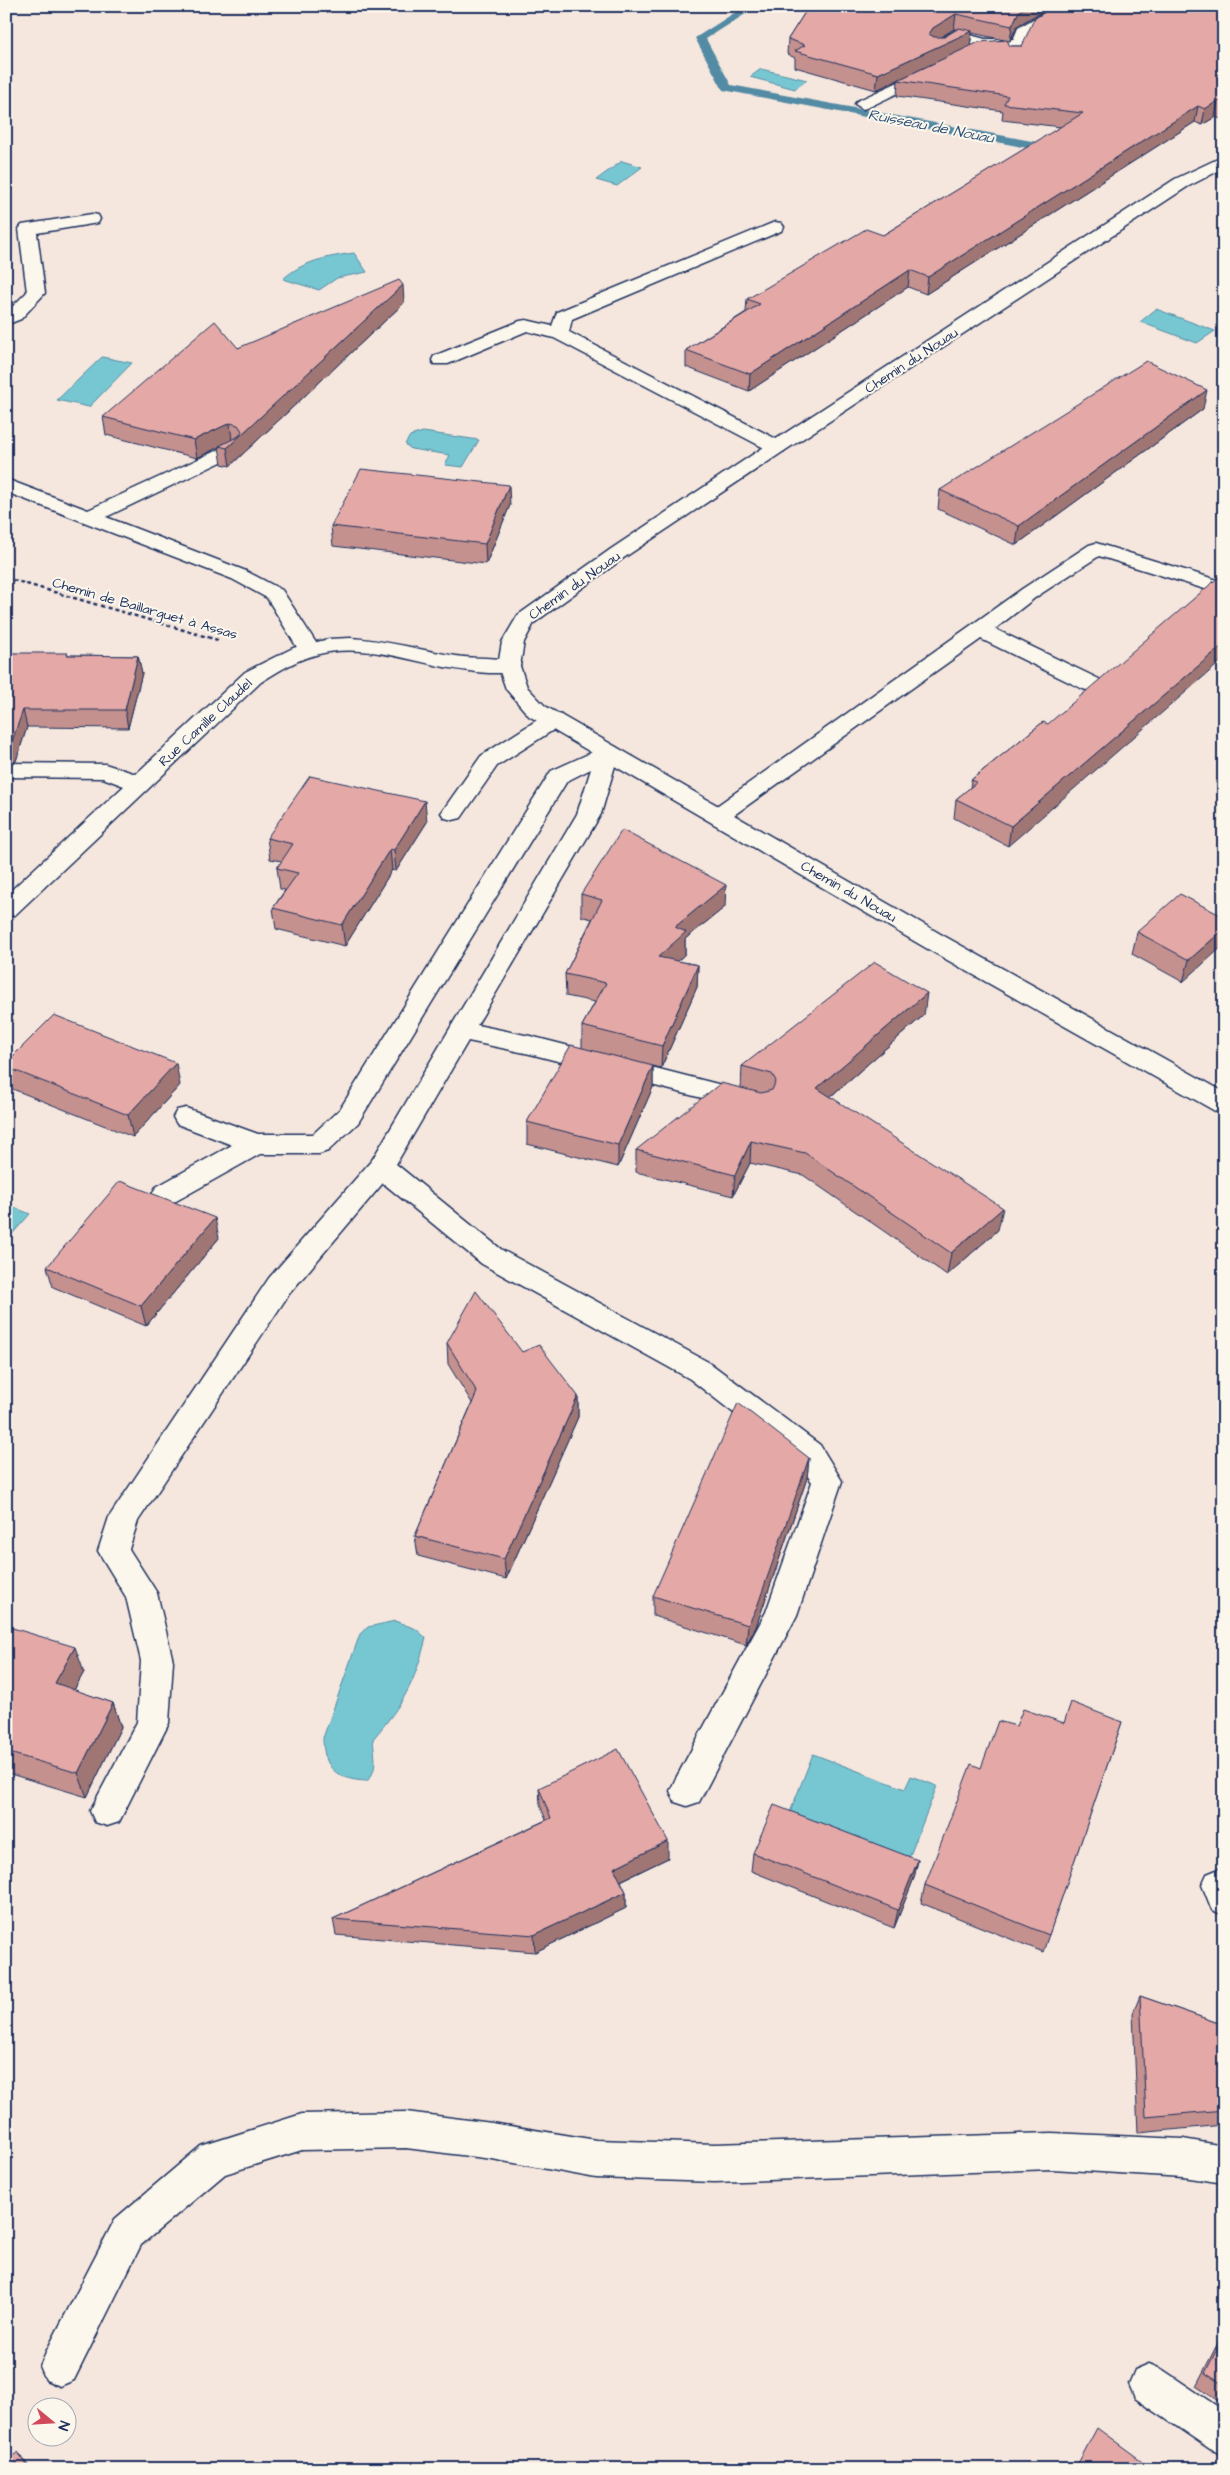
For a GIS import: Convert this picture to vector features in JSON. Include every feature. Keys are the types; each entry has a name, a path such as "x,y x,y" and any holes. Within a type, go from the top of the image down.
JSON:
{"street":[{"path":"1017,49 1024,31 1066,6"},
{"path":"937,48 955,36 984,44 1017,49"},
{"path":"966,56 974,52 1017,49"},
{"path":"863,104 949,64"},
{"name":"Chemin du Nouau","path":"1223,1102 935,942 537,711 517,689 509,666 513,642 525,619 618,553 776,447 1181,183 1224,161"},
{"path":"6,320 15,315 36,293 28,230 92,219"},
{"path":"560,334 563,316 775,227"},
{"path":"441,360 526,325 560,334 776,447"},
{"path":"89,517 232,449"},
{"path":"6,485 239,575 275,594 309,649"},
{"path":"719,815 1030,593 1096,550 1224,590"},
{"path":"980,630 1091,684"},
{"name":"Rue Camille Claudel","path":"6,909 253,677 309,649 343,645 377,646 474,665 509,666"},
{"path":"453,813 490,761 553,720"},
{"path":"106,1811 153,1723 157,1662 141,1593 114,1551 124,1517 279,1286 381,1167 463,1031 589,814 608,752"},
{"path":"186,1117 256,1144 319,1144 349,1116 559,776 608,752"},
{"path":"6,770 105,771 138,783"},
{"path":"463,1031 530,1045 760,1104"},
{"path":"166,1194 256,1144"},
{"path":"381,1167 492,1257 700,1371 809,1454 827,1481 781,1615 687,1791"},
{"path":"60,2366 128,2232 214,2159 302,2132 406,2130 492,2141 596,2159 715,2163 1052,2152 1184,2158 1224,2164"},
{"path":"1149,2384 1224,2435"}],"path":[{"name":"Chemin de Baillarguet à Assas","path":"6,578 224,642"}],"water":[{"path":"761,69 807,80 795,89 750,77"},
{"path":"622,161 642,167 617,186 596,180"},
{"path":"354,253 367,272 337,278 319,290 283,279 307,264 325,258"},
{"path":"1156,309 1215,331 1197,343 1140,322"},
{"path":"102,357 132,363 89,407 57,400"},
{"path":"423,432 479,440 463,467 445,465 450,455 411,449 405,444 410,436"},
{"path":"6,1204 30,1214 6,1241"},
{"path":"395,1621 416,1629 426,1638 422,1654 407,1692 393,1714 373,1739 375,1761 371,1777 367,1781 347,1778 340,1775 329,1765 323,1738 360,1634 368,1627"},
{"path":"813,1754 905,1789 911,1776 937,1786 907,1863 789,1815"}],"building":[{"path":"809,6 1027,6 1019,11 1012,26 956,14 933,28 929,34 934,37 944,37 959,28 972,31 878,74 795,51 805,45 788,39"},
{"path":"1054,6 1224,6 1224,103 1218,101 1205,109 1198,106 928,277 910,270 750,374 686,350 760,304 747,299 866,229 883,235 1083,113 1004,104 1008,96 898,80 979,42 1007,40 1010,46 1022,46 1034,19"},
{"path":"399,280 403,285 227,448 219,446 239,436 242,431 238,425 230,423 194,440 103,417 215,321 238,348"},
{"path":"1146,361 1207,390 1019,526 940,490"},
{"path":"361,469 509,485 485,544 331,526"},
{"path":"1220,576 1224,576 1224,644 1011,826 956,799 977,782 971,780 1043,722 1048,724"},
{"path":"6,653 138,656 125,710 23,710 11,744 6,744"},
{"path":"310,776 425,801 394,850 390,849 342,925 273,908 298,873 277,868 293,844 267,838"},
{"path":"622,830 726,885 675,927 686,932 658,957 698,965 662,1046 582,1026 606,983 565,974 602,900 581,894"},
{"path":"1180,894 1224,917 1224,929 1189,960 1137,932"},
{"path":"875,962 927,993 817,1088 1003,1208 951,1253 805,1153 751,1141 735,1175 636,1150 721,1083 761,1093 772,1090 776,1081 772,1074 742,1066"},
{"path":"54,1015 176,1063 128,1115 6,1067 6,1063"},
{"path":"571,1045 653,1066 618,1145 527,1122"},
{"path":"120,1181 215,1218 141,1306 47,1267"},
{"path":"476,1291 522,1352 539,1345 578,1396 504,1559 415,1536 477,1392 447,1343"},
{"path":"738,1403 809,1458 757,1607 748,1625 653,1596"},
{"path":"6,1626 75,1647 55,1683 113,1703 78,1773 6,1752"},
{"path":"1071,1702 1122,1722 1049,1935 925,1885 971,1764 981,1768 998,1721 1016,1726 1023,1709 1064,1723"},
{"path":"618,1749 668,1841 614,1868 626,1892 534,1935 333,1919 551,1818 539,1788"},
{"path":"774,1805 918,1860 898,1910 753,1853"},
{"path":"1140,1996 1224,2025 1224,2110 1146,2117"},
{"path":"1224,2335 1224,2385 1205,2373"},
{"path":"1097,2428 1153,2469 1075,2469"},
{"path":"18,2452 28,2469 6,2469 6,2461"}],"waterway":[{"path":"726,87 700,38 753,6"},
{"name":"Ruisseau de Nouau","path":"727,88 1059,150"}]}
